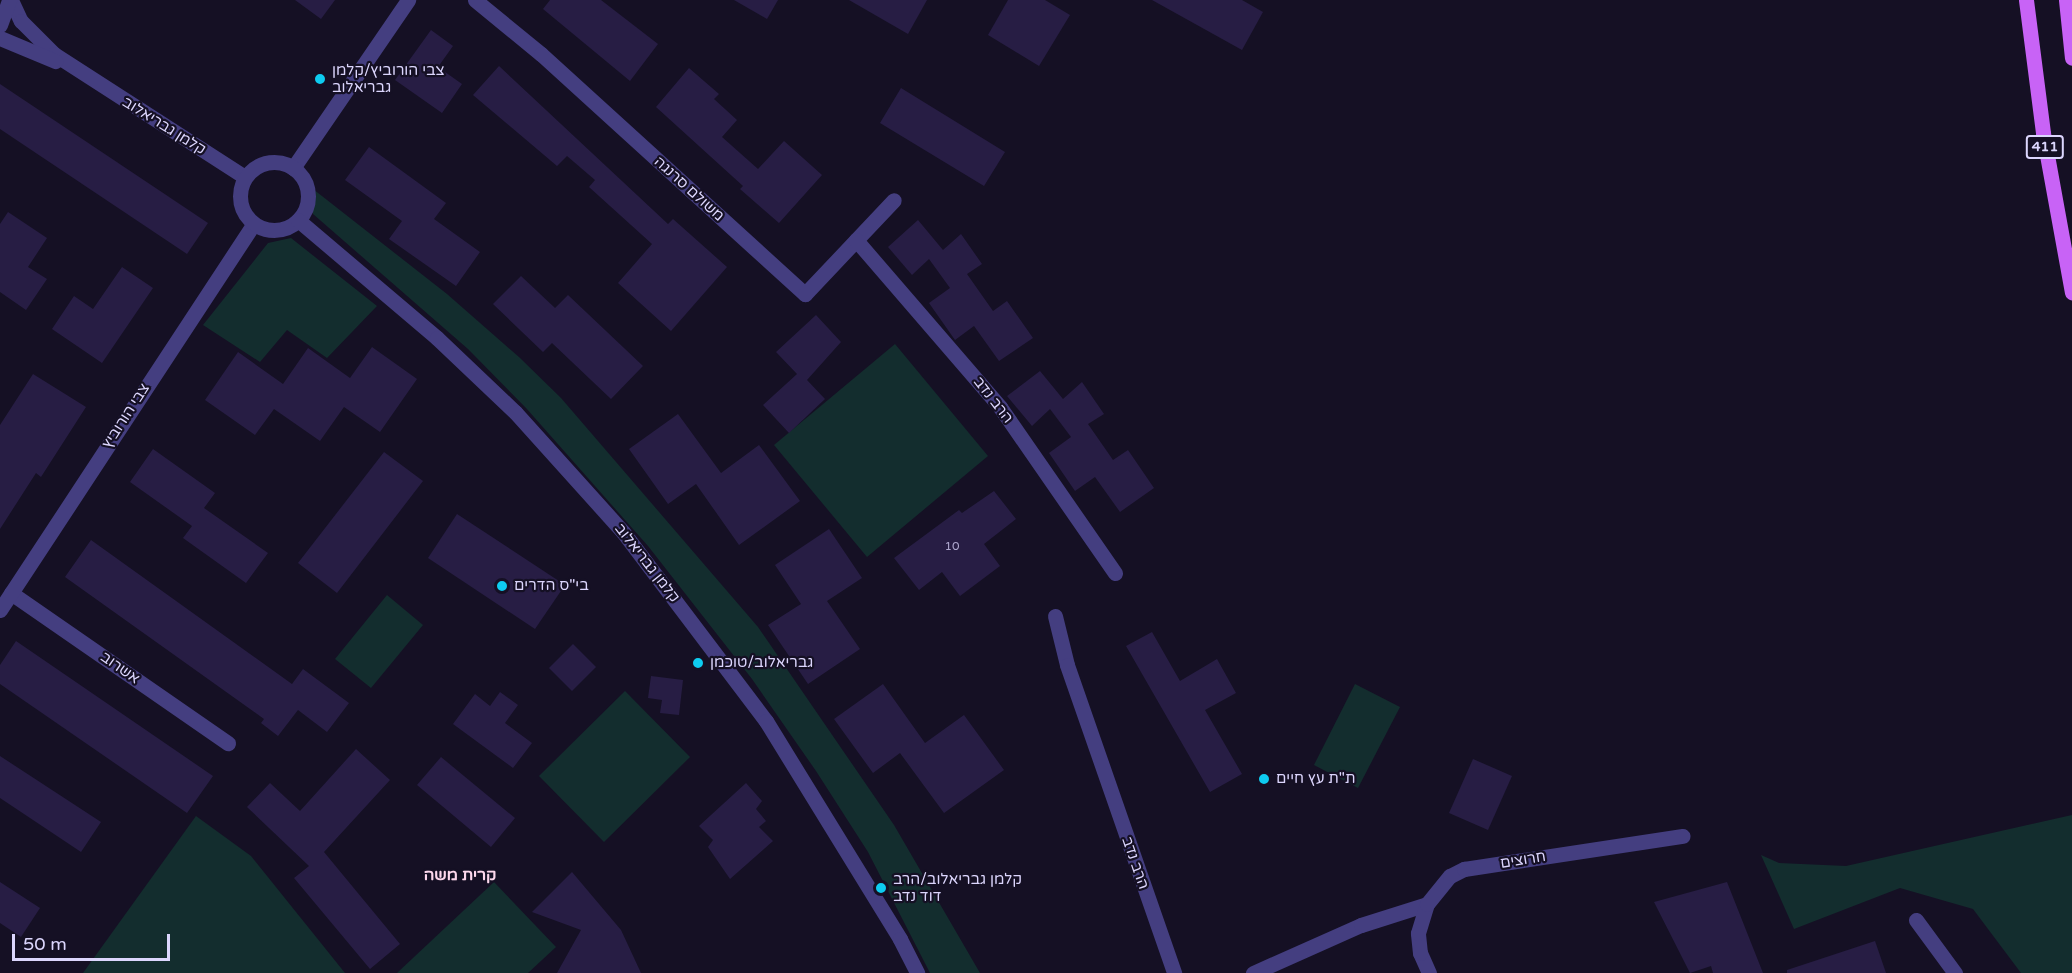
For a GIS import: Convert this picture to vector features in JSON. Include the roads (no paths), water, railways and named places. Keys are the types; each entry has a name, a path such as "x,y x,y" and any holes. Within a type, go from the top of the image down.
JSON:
{"main road":[{"name":"411","path":"2026,0 2043,133 2072,292"},
{"path":"2066,0 2072,58"}],"street":[{"path":"0,25 10,0"},
{"name":"קלמן גבריאלוב","path":"10,0 21,21 33,34 82,74 245,177"},
{"path":"293,168 408,0"},
{"name":"משולם סרנגה","path":"475,0 541,54 805,294 894,200"},
{"name":"קלמן גבריאלוב","path":"0,38 82,74"},
{"path":"272,162 293,168 301,176 308,198 298,220 282,229 254,224 242,208 240,197 245,177 253,170 272,162"},
{"name":"קלמן גבריאלוב","path":"298,220 429,331 515,412 623,532 766,721 895,930 917,973"},
{"name":"צבי הורוביץ","path":"0,610 254,224"},
{"name":"הרב נדב","path":"856,240 1000,407 1115,573"},
{"name":"אשרוב","path":"11,593 228,743"},
{"name":"הרב נדב","path":"1055,616 1067,665 1174,973"},
{"name":"חרוצים","path":"1429,973 1420,953 1418,933 1427,904 1438,886 1464,870 1683,836"},
{"path":"1253,973 1361,925 1427,904"},
{"path":"1916,920 1955,973"}],"place":[{"name":"צבי הורוביץ/קלמן גבריאלוב","path":"320,79"},
{"name":"בי\"ס הדרים","path":"502,586"},
{"name":"גבריאלוב/טוכמן","path":"698,663"},
{"name":"ת\"ת עץ חיים","path":"1264,779"},
{"name":"קלמן גבריאלוב/הרב דוד נדב","path":"881,888"}],"district":[{"name":"קרית משה","path":"460,875"}]}
